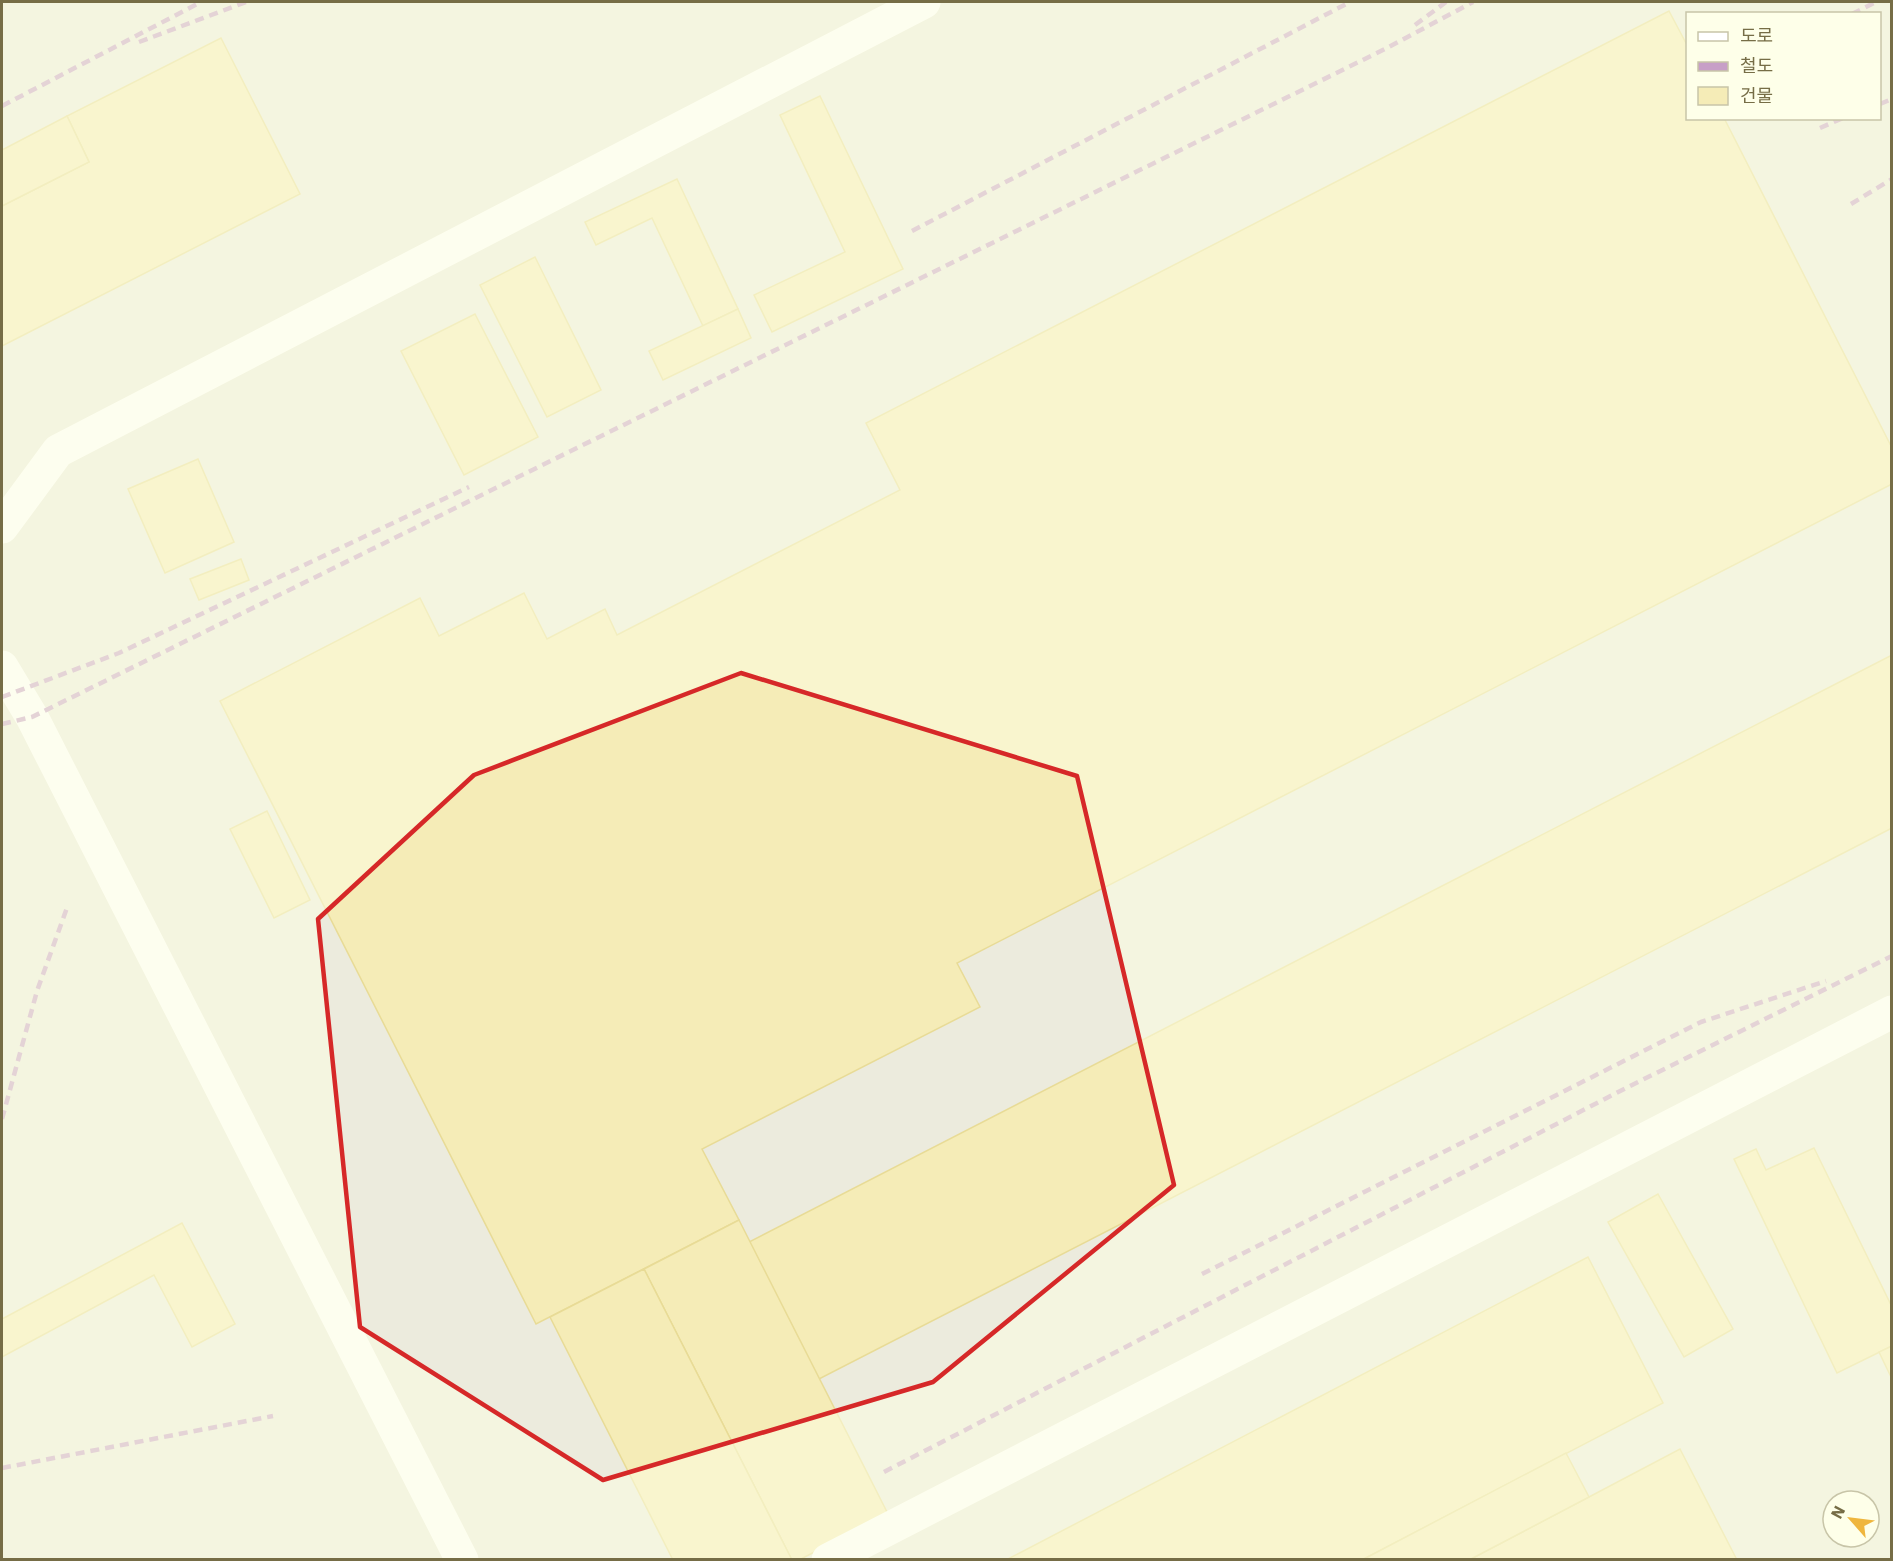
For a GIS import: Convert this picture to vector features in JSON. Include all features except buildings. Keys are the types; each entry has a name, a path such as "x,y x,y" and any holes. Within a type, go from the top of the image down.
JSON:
{"lane":[{"path":"2,527 58,451 924,2"},
{"path":"2,667 32,717 462,1560"},
{"path":"828,1560 1892,1012"}],"highlighted area":[{"path":"741,673 1077,776 1174,1185 933,1382 603,1480 360,1327 318,919 474,775"}],"shaded area":[{"path":"2,2 1891,2 1891,1559 2,1559"}],"railway":[{"path":"2,106 201,2"},
{"path":"139,42 246,2"},
{"path":"912,231 1350,2"},
{"path":"1415,25 1446,2"},
{"path":"2,724 32,717 1385,49 1473,2"},
{"path":"1856,12 1876,2"},
{"path":"1881,104 1892,99"},
{"path":"1820,128 1838,120"},
{"path":"1851,204 1892,179"},
{"path":"2,697 119,653 469,487"},
{"path":"2,1119 37,991 68,905"},
{"path":"884,1472 1626,1088 1892,956"},
{"path":"1202,1274 1701,1022 1826,981"},
{"path":"2,1468 273,1416"}]}
